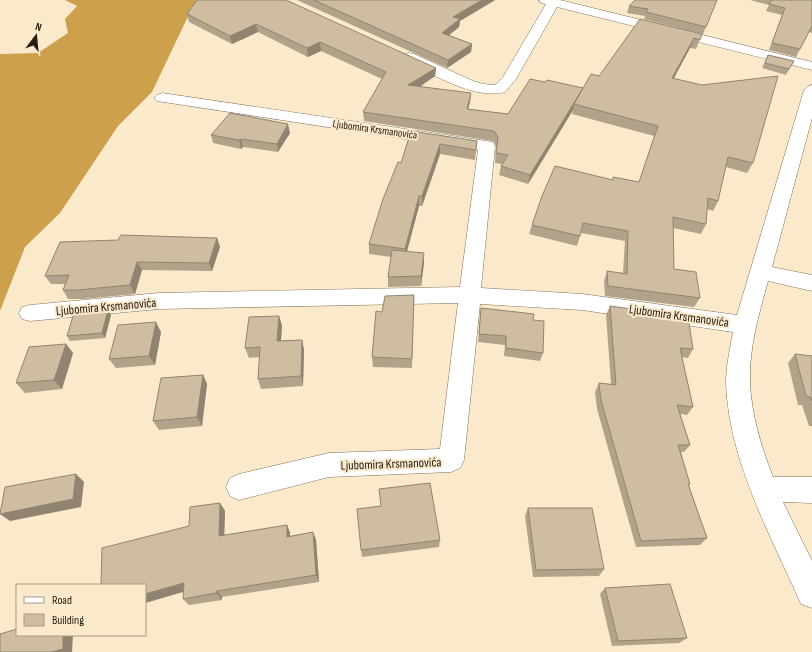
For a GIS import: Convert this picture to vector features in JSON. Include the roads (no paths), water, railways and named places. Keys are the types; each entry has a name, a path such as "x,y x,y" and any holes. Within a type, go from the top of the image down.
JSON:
{"street":[{"path":"395,50 471,86 495,91 500,90 506,84 549,1 812,66"},
{"name":"Ljubomira Krsmanovića","path":"812,90 804,144 760,272 745,325 739,362 738,383 740,406 748,445 764,489 812,593"},
{"name":"Ljubomira Krsmanovića","path":"162,98 486,146 451,460 329,465 239,487"},
{"path":"760,272 812,283"},
{"name":"Ljubomira Krsmanovića","path":"30,313 158,301 469,295 582,302 745,325"},
{"path":"764,489 812,490"}]}
